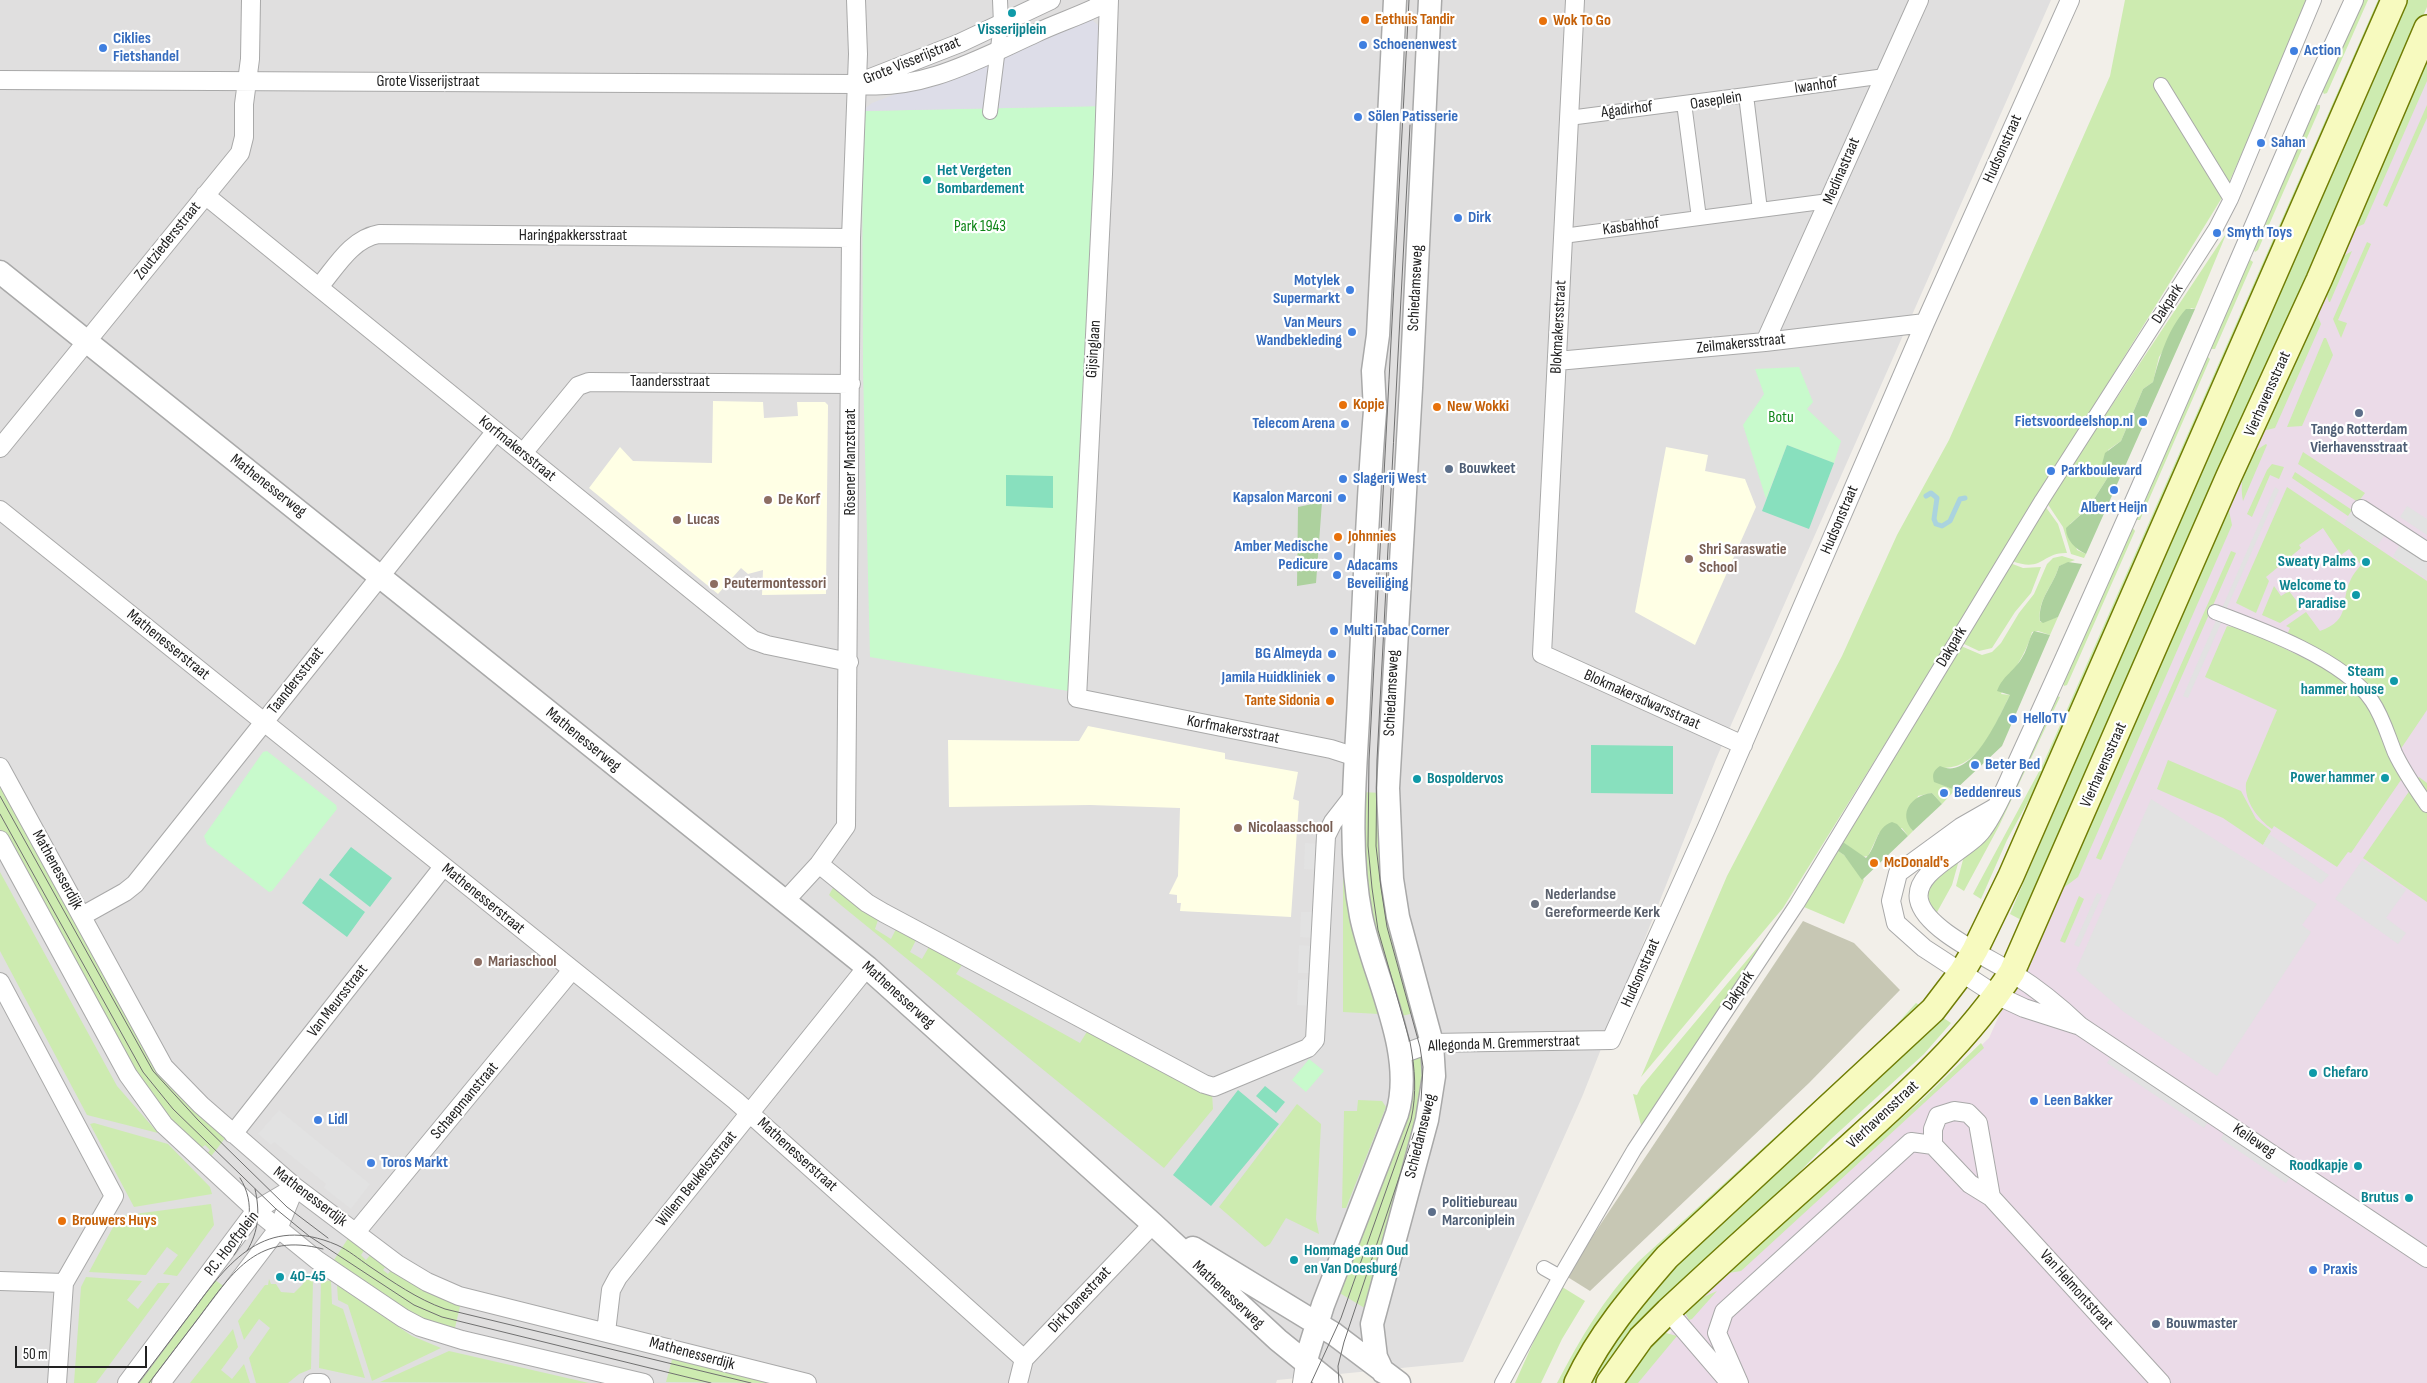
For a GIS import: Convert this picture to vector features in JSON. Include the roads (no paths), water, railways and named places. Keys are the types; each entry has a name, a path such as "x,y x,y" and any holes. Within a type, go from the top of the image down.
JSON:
{"main road":[{"path":"1577,1383 1606,1332 1629,1301 1667,1257 1932,1010 1962,972 1975,950 2014,867 2394,0"},
{"name":"Vierhavensstraat","path":"1609,1383 1641,1338 1668,1311 1886,1113 1960,1042 2012,972 2318,280 2427,28"}],"street":[{"name":"Zoutziedersstraat","path":"0,448 240,153 244,137 244,104 250,59 251,0"},
{"name":"Rösener Manzstraat","path":"785,901 819,864 846,826 849,662 851,238 855,84 858,54 856,0"},
{"path":"990,112 999,51 1000,0"},
{"name":"Grote Visserijstraat","path":"855,84 960,43 1051,0"},
{"name":"Grote Visserijstraat","path":"0,80 855,84 879,88 926,79 999,51 1095,8 1103,0"},
{"name":"Gijsinglaan","path":"1077,698 1104,164 1109,0"},
{"name":"Schiedamseweg","path":"1304,1373 1317,1323 1399,1108 1401,1090 1400,1055 1392,1022 1366,942 1360,912 1354,853 1354,795 1375,411 1373,371 1378,335 1395,0"},
{"name":"Schiedamseweg","path":"1391,1377 1376,1357 1372,1324 1432,1101 1434,1076 1432,1043 1398,917 1392,879 1389,761 1411,388 1430,0"},
{"name":"Blokmakersstraat","path":"1542,654 1575,0"},
{"name":"Medinastraat","path":"1765,342 1919,0"},
{"name":"Hudsonstraat","path":"1611,1040 1743,745 1925,323 2070,0"},
{"name":"Dakpark","path":"1502,1383 1560,1277 1634,1150 1797,904 2042,500 2216,228 2231,199 2314,0"},
{"path":"1975,950 1947,932 1925,914 1920,905 1919,889 1924,877 1960,852 1981,832 1996,807 2053,685 2311,94 2354,0"},
{"name":"Iwanhof","path":"1746,95 1885,76"},
{"path":"2161,85 2231,199"},
{"name":"Oaseplein","path":"1700,218 1684,103 1746,95 1760,210"},
{"name":"Agadirhof","path":"1569,118 1684,103"},
{"name":"Korfmakersstraat","path":"205,195 753,640 767,645 849,662"},
{"path":"1700,218 1829,201"},
{"name":"Kasbahhof","path":"1564,236 1700,218"},
{"name":"Haringpakkersstraat","path":"319,287 355,244 368,236 379,234 851,238"},
{"name":"Mathenesserweg","path":"0,272 867,967 1153,1224 1304,1373 1331,1383"},
{"name":"Zeilmakersstraat","path":"1557,361 1765,342 1925,323"},
{"name":"Taandersstraat","path":"522,454 578,386 589,382 851,384"},
{"name":"Taandersstraat","path":"82,916 125,892 135,884 496,431"},
{"path":"2361,509 2427,552"},
{"name":"Mathenesserstraat","path":"0,510 750,1113 1024,1359"},
{"path":"2215,612 2312,654 2334,667 2366,692 2378,711 2396,755 2427,805"},
{"name":"Blokmakersdwarsstraat","path":"1542,654 1743,745"},
{"name":"Korfmakersstraat","path":"1077,698 1331,749 1356,757 1389,761"},
{"name":"Mathenesserdijk","path":"0,767 164,1067 201,1105 294,1187 396,1264 439,1288 486,1304 807,1383"},
{"path":"819,864 867,903 884,913 1210,1087 1214,1087 1308,1048 1317,1036 1326,836 1333,822 1354,795"},
{"path":"1962,972 1934,955 1900,929 1893,917 1892,893 1898,873 1906,866 1961,827 1996,807"},
{"path":"0,840 128,1075 144,1100 164,1125 278,1229 317,1260 403,1318 420,1326 462,1340 644,1383"},
{"name":"Van Meursstraat","path":"233,1134 443,867"},
{"name":"Keileweg","path":"1975,950 2012,972 2054,1001 2080,1026 2427,1258"},
{"name":"Willem Beukelszstraat","path":"606,1332 611,1290 618,1277 867,967"},
{"name":"Schaepmanstraat","path":"356,1232 572,970"},
{"name":"Keileweg","path":"1962,972 1996,996 2024,1008 2080,1026"},
{"path":"0,982 114,1196 64,1283 56,1383"},
{"name":"Allegonda M. Gremmerstraat","path":"1400,1055 1432,1043 1611,1040"},
{"path":"1739,1383 1717,1333 1724,1312 1910,1142 1933,1145 1933,1129 1938,1116 1954,1111 1968,1113 1978,1124 1991,1197"},
{"name":"Van Helmontstraat","path":"1933,1145 1970,1184 1991,1197 2161,1383"},
{"name":"P.C. Hooftplein","path":"127,1383 256,1210 294,1187"},
{"name":"P.C. Hooftplein","path":"161,1383 278,1229 294,1187"},
{"name":"Mathenesserweg","path":"1153,1224 1317,1323 1391,1377"},
{"name":"Dirk Danestraat","path":"1018,1383 1024,1359 1153,1224"},
{"path":"1544,1268 1560,1277"},
{"path":"0,1281 64,1283"},
{"path":"1668,1311 1730,1383"},
{"path":"313,1383 321,1383"}],"waterway":[{"path":"1926,496 1931,493 1937,498 1934,519 1936,524 1942,526 1950,521 1960,499 1965,498"}],"tram line":[{"path":"1311,1383 1341,1318 1411,1120 1415,1091 1410,1042 1378,930 1368,846 1369,760 1409,0"},
{"path":"1410,125 1377,760 1376,846 1387,927 1420,1047 1423,1067 1421,1101"},
{"path":"0,796 153,1071 198,1120 287,1207 328,1238"},
{"path":"0,814 143,1072 173,1109 276,1209 309,1236 414,1305 442,1317 711,1383"},
{"path":"1339,1383 1338,1366 1344,1342 1414,1133"},
{"path":"234,1255 244,1237 249,1217 248,1197 240,1178"},
{"path":"247,1251 254,1236 257,1221 258,1205 255,1189"},
{"path":"138,1383 205,1294 235,1260 251,1248 269,1239 289,1235 312,1237 337,1245 406,1290 445,1309 751,1383"},
{"path":"149,1383 225,1284 250,1259 265,1251 282,1246 301,1245 323,1249"}],"place":[{"name":"Visserijplein","path":"1012,13"},
{"name":"Eethuis Tandir","path":"1365,20"},
{"name":"Wok To Go","path":"1543,21"},
{"name":"Schoenenwest","path":"1363,45"},
{"name":"Ciklies Fietshandel","path":"103,48"},
{"name":"Action","path":"2294,51"},
{"name":"Sölen Patisserie","path":"1358,117"},
{"name":"Sahan","path":"2261,143"},
{"name":"Het Vergeten Bombardement","path":"927,180"},
{"name":"Dirk","path":"1458,218"},
{"name":"Smyth Toys","path":"2217,233"},
{"name":"Motylek Supermarkt","path":"1350,290"},
{"name":"Van Meurs Wandbekleding","path":"1352,332"},
{"name":"Kopje","path":"1343,405"},
{"name":"New Wokki","path":"1437,407"},
{"name":"Tango Rotterdam Vierhavensstraat","path":"2359,413"},
{"name":"Fietsvoordeelshop.nl","path":"2143,422"},
{"name":"Telecom Arena","path":"1345,424"},
{"name":"Bouwkeet","path":"1449,469"},
{"name":"Parkboulevard","path":"2051,471"},
{"name":"Slagerij West","path":"1343,479"},
{"name":"Albert Heijn","path":"2114,490"},
{"name":"Kapsalon Marconi","path":"1342,498"},
{"name":"De Korf","path":"768,500"},
{"name":"Lucas","path":"677,520"},
{"name":"Johnnies","path":"1338,537"},
{"name":"Amber Medische Pedicure","path":"1338,556"},
{"name":"Shri Saraswatie School","path":"1689,559"},
{"name":"Sweaty Palms","path":"2366,562"},
{"name":"Adacams Beveiliging","path":"1337,575"},
{"name":"Peutermontessori","path":"714,584"},
{"name":"Welcome to Paradise","path":"2356,595"},
{"name":"Multi Tabac Corner","path":"1334,631"},
{"name":"BG Almeyda","path":"1332,654"},
{"name":"Jamila Huidkliniek","path":"1331,678"},
{"name":"Steam hammer house","path":"2394,681"},
{"name":"Tante Sidonia","path":"1330,701"},
{"name":"HelloTV","path":"2013,719"},
{"name":"Beter Bed","path":"1975,765"},
{"name":"Power hammer","path":"2385,778"},
{"name":"Bospoldervos","path":"1417,779"},
{"name":"Beddenreus","path":"1944,793"},
{"name":"Nicolaasschool","path":"1238,828"},
{"name":"McDonald's","path":"1874,863"},
{"name":"Nederlandse Gereformeerde Kerk","path":"1535,904"},
{"name":"Mariaschool","path":"478,962"},
{"name":"Chefaro","path":"2313,1073"},
{"name":"Leen Bakker","path":"2034,1101"},
{"name":"Lidl","path":"318,1120"},
{"name":"Toros Markt","path":"371,1163"},
{"name":"Roodkapje","path":"2358,1166"},
{"name":"Brutus","path":"2409,1198"},
{"name":"Politiebureau Marconiplein","path":"1432,1212"},
{"name":"Brouwers Huys","path":"62,1221"},
{"name":"Hommage aan Oud en Van Doesburg","path":"1294,1260"},
{"name":"Praxis","path":"2313,1270"},
{"name":"40-45","path":"280,1277"},
{"name":"Bouwmaster","path":"2156,1324"}],"park label":[{"name":"Park 1943","path":"980,227"},
{"name":"Botu","path":"1781,418"}]}
